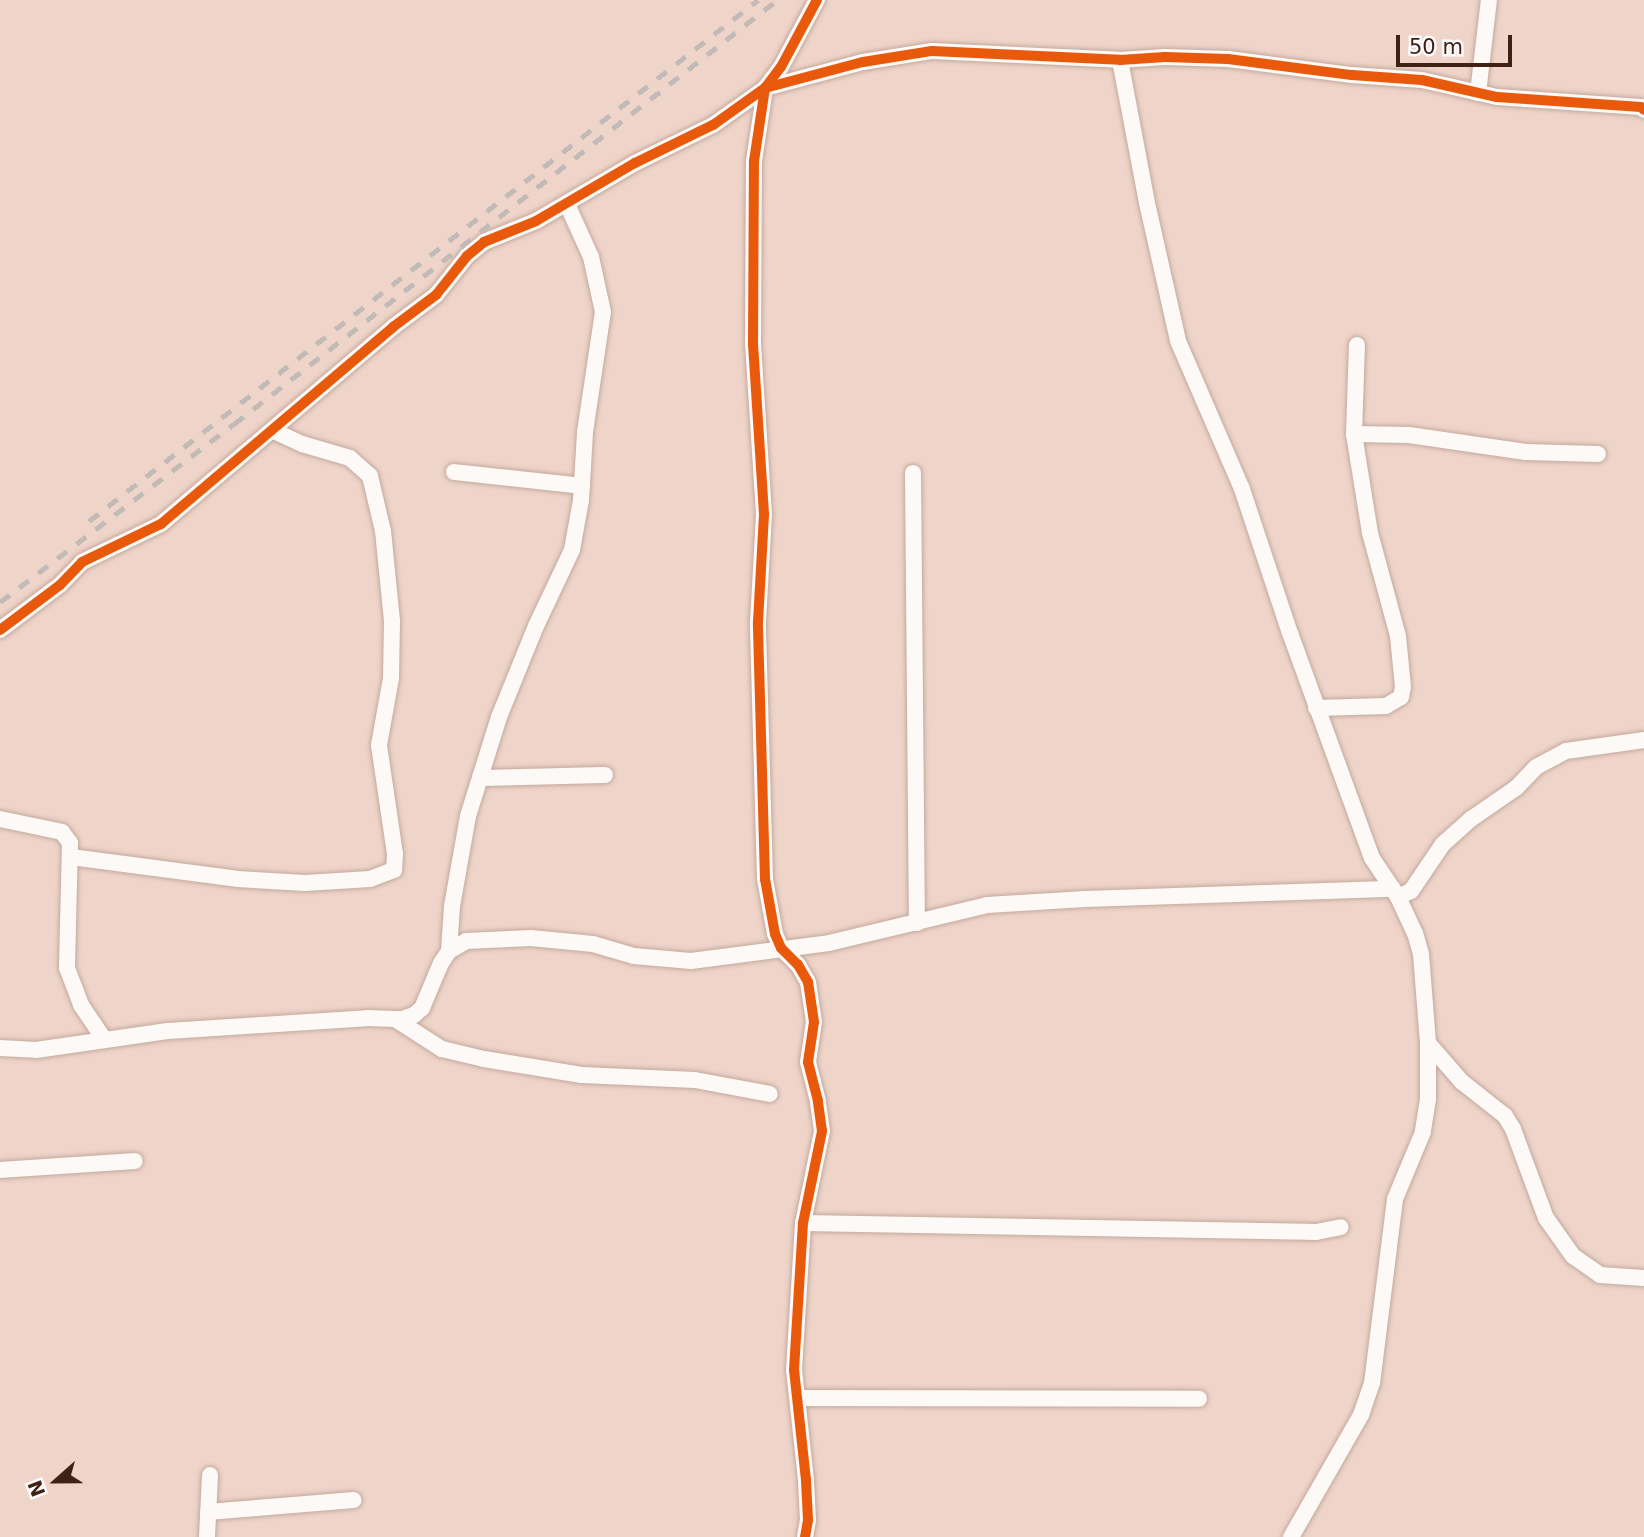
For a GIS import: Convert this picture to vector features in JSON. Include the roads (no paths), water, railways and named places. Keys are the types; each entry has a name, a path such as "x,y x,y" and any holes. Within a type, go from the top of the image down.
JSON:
{"street":[{"path":"0,630 60,585 82,562 161,524 274,431 383,335 436,295 467,256 484,242 536,221 635,163 713,125 765,88 781,67 817,0"},
{"path":"1478,93 1489,0"},
{"path":"765,88 830,69 920,52 1120,60 1165,57 1228,59 1352,75 1422,80 1478,93 1594,106 1641,107 1644,110"},
{"path":"1120,60 1152,227 1178,341 1242,489 1316,708 1372,858 1395,893 1415,933 1420,954 1428,1043 1428,1099 1423,1132 1395,1199 1372,1383 1351,1435 1290,1537"},
{"path":"765,88 754,161 753,343 764,514 758,622 765,879 769,908 781,948 798,965 808,982 813,1005 808,1062 822,1131 803,1223 794,1370 807,1494 806,1537"},
{"path":"0,1048 36,1050 167,1031 368,1018 395,1019 414,1015 422,1007 449,951 452,906 468,816 499,717 572,550 582,486 585,432 603,312 591,257 567,204"},
{"path":"1316,708 1386,706 1401,697 1403,687 1398,636 1370,533 1354,435 1357,345"},
{"path":"71,857 237,879 305,883 370,879 394,870 395,854 379,746 391,678 392,621 383,531 370,476 350,458 302,444 274,431"},
{"path":"1354,435 1409,435 1526,452 1598,454"},
{"path":"454,472 582,486"},
{"path":"913,472 917,923"},
{"path":"449,951 466,941 511,938 593,944 634,956 691,961 828,943 987,905 1034,901 1411,891 1443,844 1471,818 1516,788 1536,767 1554,756 1584,748 1644,740"},
{"path":"480,778 605,775"},
{"path":"0,819 62,832 70,843 67,968 81,1005 104,1039"},
{"path":"395,1019 442,1049 484,1059 571,1074 695,1080 770,1094"},
{"path":"1428,1043 1462,1082 1505,1116 1513,1129 1546,1218 1573,1256 1600,1275 1644,1278"},
{"path":"0,1170 135,1161"},
{"path":"803,1223 1316,1232 1341,1227"},
{"path":"798,1398 1199,1399"},
{"path":"207,1537 211,1475"},
{"path":"208,1512 354,1500"}],"railway":[{"path":"89,521 758,0"},
{"path":"0,602 234,424 777,0"}]}
